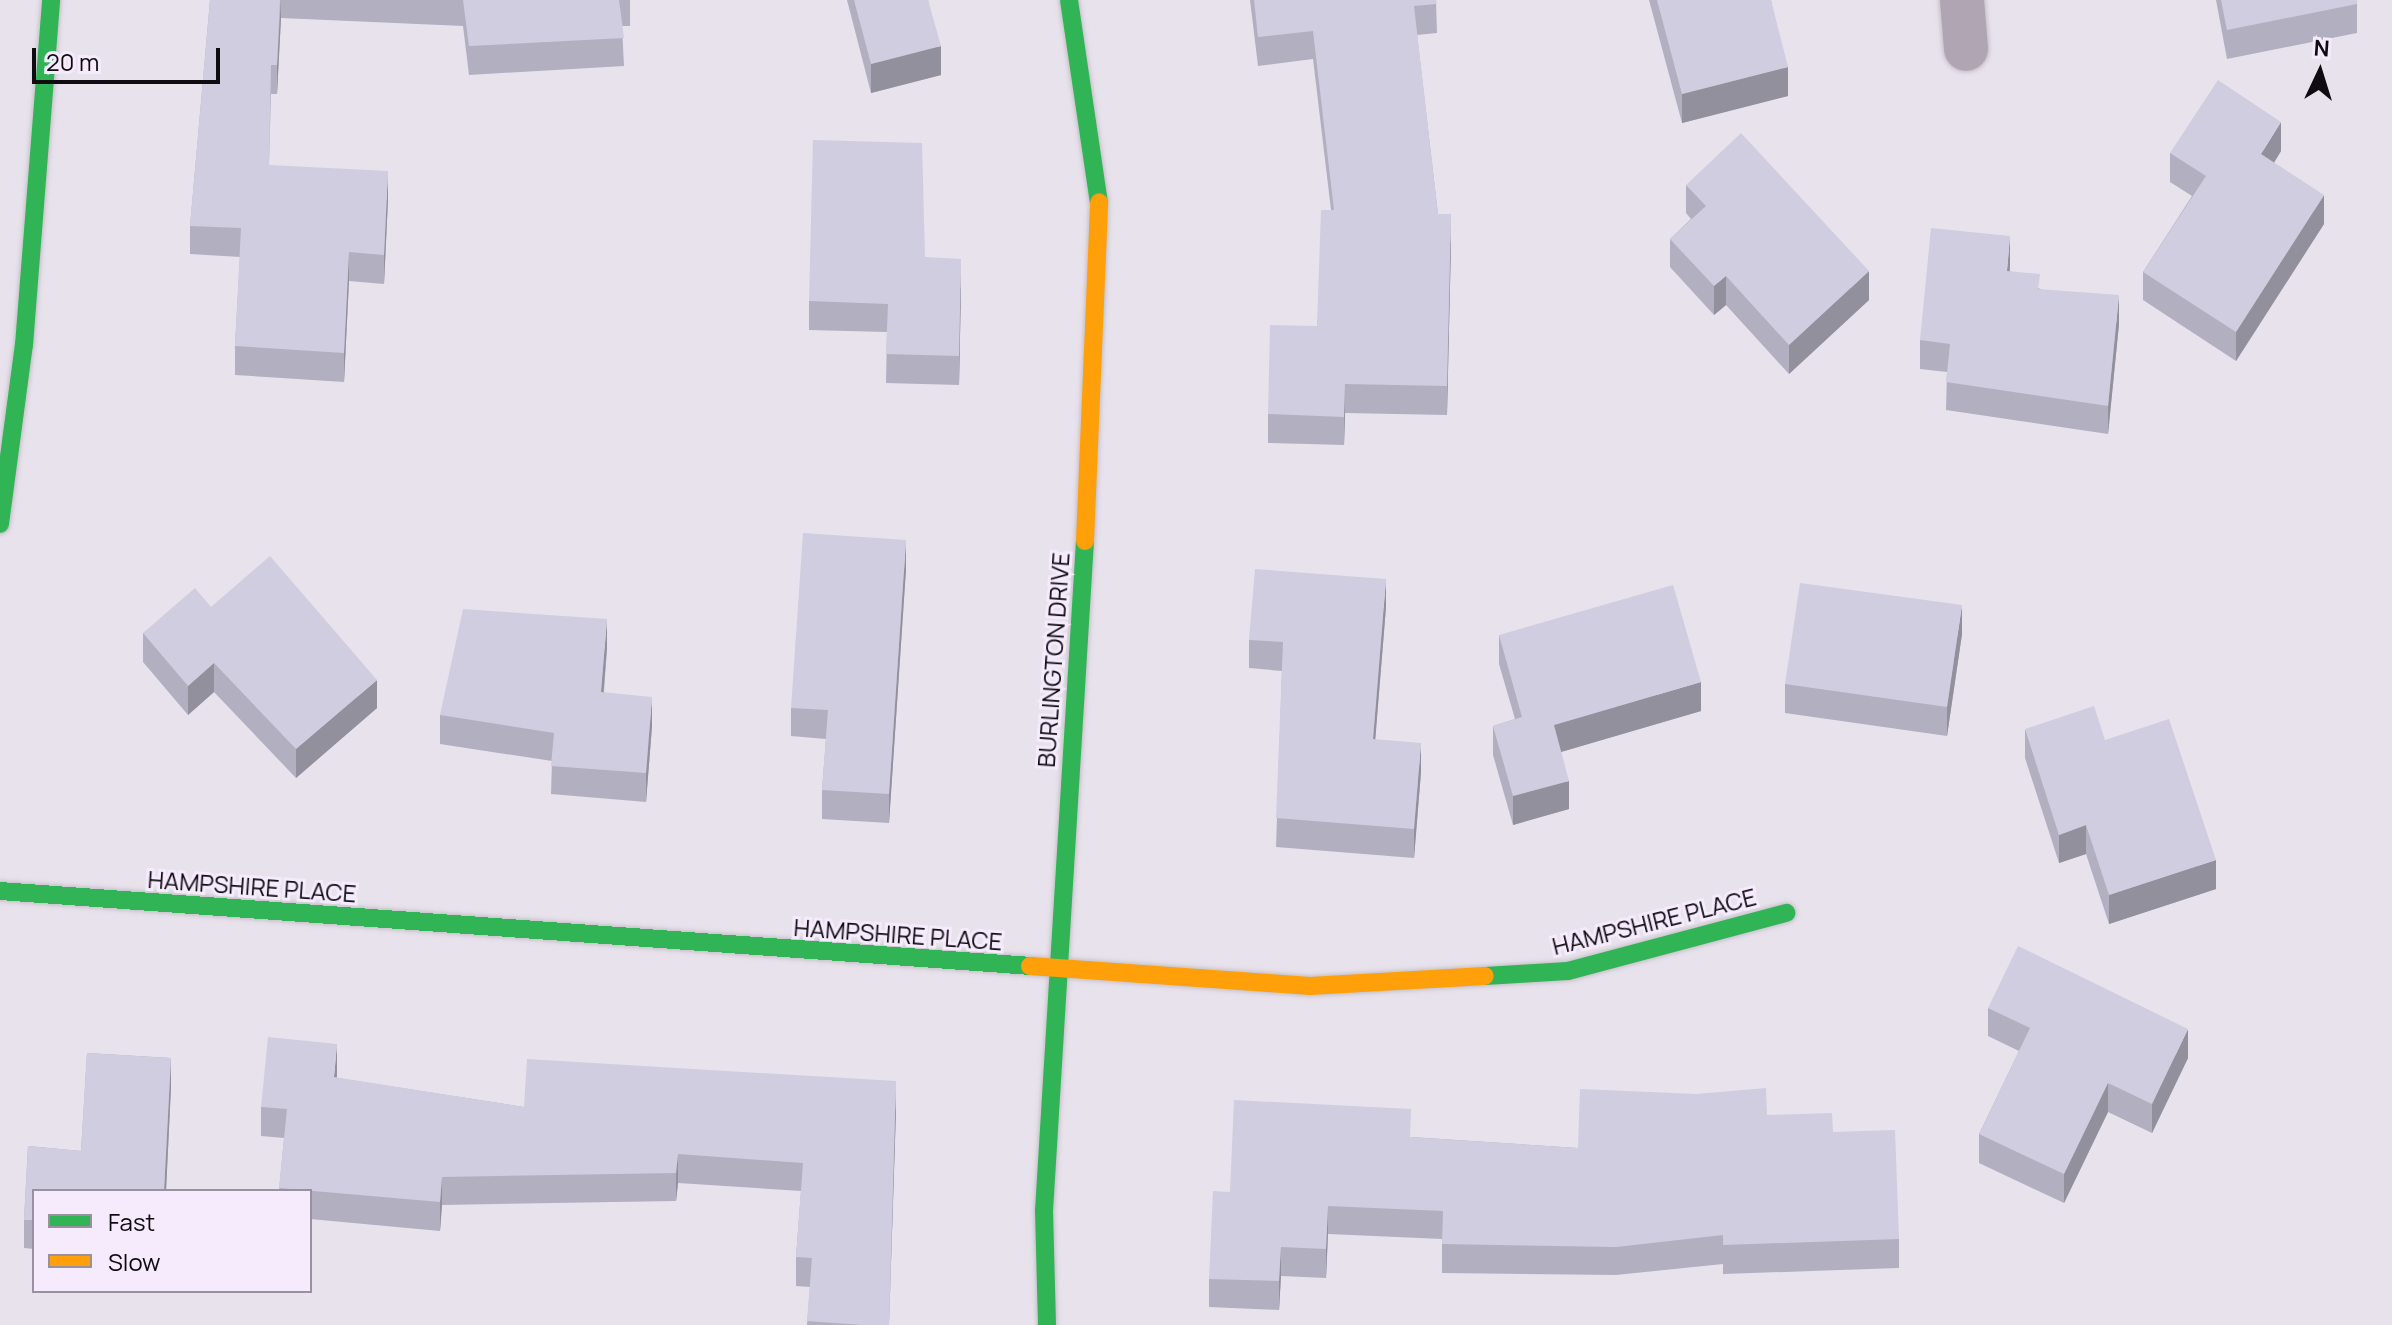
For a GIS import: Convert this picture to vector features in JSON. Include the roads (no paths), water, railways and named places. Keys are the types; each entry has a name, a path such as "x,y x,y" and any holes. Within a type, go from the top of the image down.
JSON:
{"street":[{"path":"0,524 24,345 51,0"},
{"name":"BURLINGTON DRIVE","path":"1047,1325 1044,1211 1096,368 1099,178 1069,0"},
{"path":"1962,0 1966,49"},
{"name":"HAMPSHIRE PLACE","path":"0,891 1310,986 1568,971 1786,913"}]}
